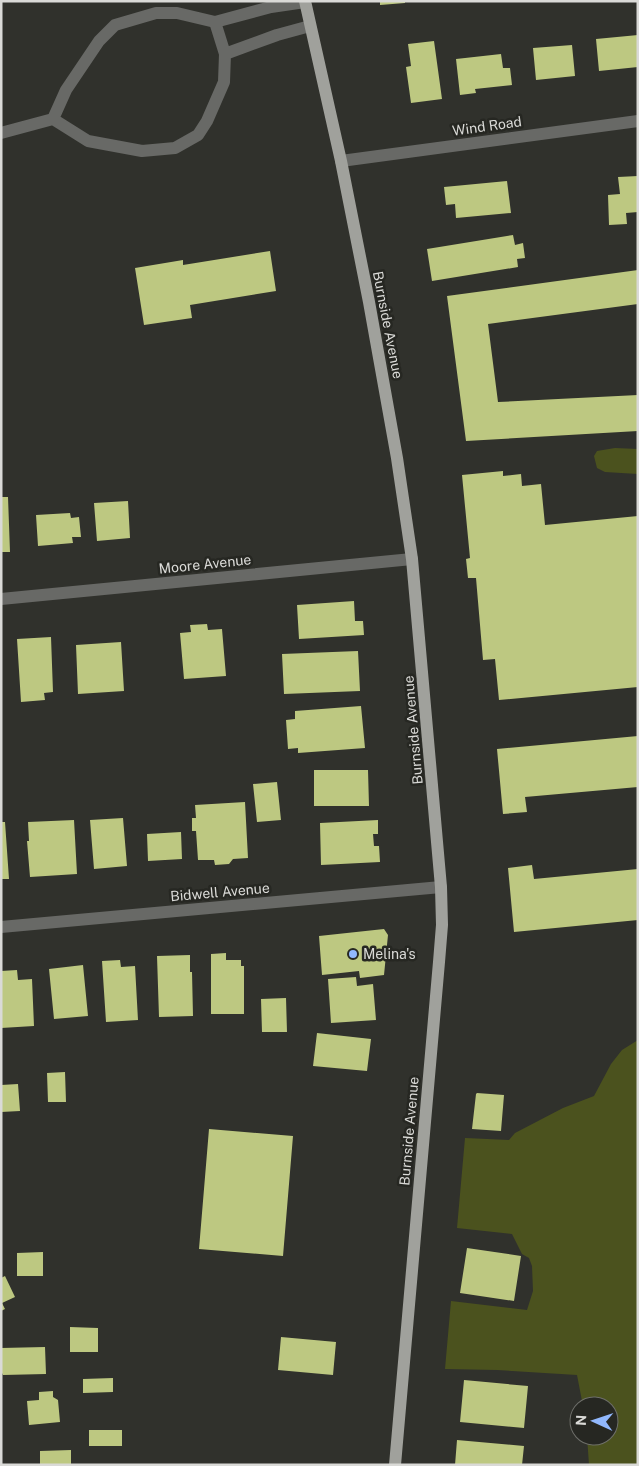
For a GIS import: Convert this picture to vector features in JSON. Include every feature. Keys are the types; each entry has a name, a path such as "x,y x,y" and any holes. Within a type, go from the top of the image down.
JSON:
{"main road":[{"name":"Burnside Avenue","path":"305,2 341,161 394,439 412,559 442,887 440,953 394,1465"}],"street":[{"path":"1,133 53,118 66,90 99,41 115,24 156,12 177,13 215,22 271,8 305,2"},
{"path":"53,118 88,141 142,151 175,148 198,135 207,121 224,82 225,54 215,22"},
{"path":"225,54 277,35 310,26"},
{"name":"Wind Road","path":"341,161 638,121"},
{"name":"Moore Avenue","path":"1,599 412,559"},
{"name":"Bidwell Avenue","path":"1,927 442,887"}],"green space":[{"path":"615,448 638,449 638,474 605,472 597,468 594,456 597,451"},
{"path":"638,1040 638,1465 589,1465 588,1446 619,1446 619,1396 581,1396 577,1375 445,1369 451,1301 527,1310 533,1291 532,1266 529,1258 522,1254 512,1234 457,1228 465,1138 509,1140 515,1133 563,1108 594,1096 611,1064 622,1050"}],"building":[{"path":"380,1 405,1 405,3 380,5"},
{"path":"638,35 638,67 599,71 596,39"},
{"path":"434,41 442,99 411,103 406,67 411,66 408,44"},
{"path":"572,45 575,76 536,80 533,48"},
{"path":"501,54 503,68 510,68 512,85 475,89 476,93 460,95 456,59"},
{"path":"638,176 638,212 626,213 627,224 609,225 608,195 620,194 618,177"},
{"path":"507,181 511,213 456,218 455,204 446,205 444,187"},
{"path":"513,235 515,245 523,243 525,258 517,259 518,267 432,281 427,249"},
{"path":"270,251 276,291 190,305 192,318 144,325 135,268 183,260 183,265"},
{"path":"638,270 638,304 488,324 498,402 638,395 638,431 466,441 447,296"},
{"path":"503,471 503,476 521,474 522,486 541,484 545,525 638,516 638,687 499,700 495,659 483,660 476,578 468,578 466,559 470,558 462,475"},
{"path":"1,497 8,497 10,552 1,552"},
{"path":"128,501 130,538 97,541 94,503"},
{"path":"70,513 71,518 79,517 81,537 72,537 73,543 38,546 36,515"},
{"path":"354,601 355,621 363,621 364,635 299,639 297,605"},
{"path":"207,624 208,630 222,629 226,676 184,679 180,633 191,632 190,625"},
{"path":"51,637 53,692 44,693 45,700 21,702 17,639"},
{"path":"121,642 124,691 78,694 76,645"},
{"path":"358,651 360,691 284,694 282,654"},
{"path":"361,706 365,748 298,753 298,748 288,749 286,720 295,719 295,711"},
{"path":"638,736 638,787 525,797 527,812 503,814 497,749"},
{"path":"314,770 368,770 369,806 314,806"},
{"path":"277,782 281,820 257,822 253,784"},
{"path":"245,802 248,858 233,859 229,864 215,865 214,860 198,860 196,831 192,831 192,818 196,818 195,805"},
{"path":"123,818 127,866 94,869 90,820"},
{"path":"74,820 77,874 30,877 27,841 29,841 28,822"},
{"path":"378,820 378,834 373,834 374,846 379,846 380,862 321,865 320,823"},
{"path":"1,822 5,822 9,879 1,879"},
{"path":"181,832 182,859 148,861 147,834"},
{"path":"532,865 534,879 638,869 638,920 514,932 508,868"},
{"name":"Melina's","path":"384,929 388,935 384,975 360,978 359,971 322,975 319,936"},
{"path":"226,953 226,960 241,960 241,966 244,966 244,1014 211,1014 211,954"},
{"path":"190,955 193,1016 159,1017 157,956"},
{"path":"120,960 121,967 135,966 138,1020 106,1022 102,961"},
{"path":"83,965 88,1016 54,1019 49,969"},
{"path":"17,970 18,980 32,979 34,1026 1,1028 1,971"},
{"path":"356,977 357,986 373,984 376,1020 331,1023 328,979"},
{"path":"286,998 287,1032 262,1032 261,999"},
{"path":"317,1033 371,1039 367,1071 313,1066"},
{"path":"65,1072 66,1102 48,1102 47,1073"},
{"path":"18,1084 20,1111 1,1112 1,1085"},
{"path":"477,1093 504,1095 501,1131 472,1129"},
{"path":"209,1129 293,1136 283,1256 199,1249"},
{"path":"467,1248 521,1256 514,1301 460,1293"},
{"path":"43,1252 43,1276 17,1276 17,1253"},
{"path":"5,1276 15,1297 2,1303 5,1309 1,1311 1,1278"},
{"path":"70,1327 98,1328 98,1352 70,1352"},
{"path":"281,1337 336,1342 333,1375 278,1370"},
{"path":"45,1347 46,1374 3,1375 1,1371 1,1348"},
{"path":"113,1378 113,1392 83,1393 83,1379"},
{"path":"464,1380 528,1386 524,1428 460,1422"},
{"path":"53,1391 53,1397 58,1400 60,1422 29,1425 27,1401 39,1400 39,1392"},
{"path":"89,1430 122,1430 122,1446 89,1446"},
{"path":"457,1440 524,1446 522,1465 455,1465"},
{"path":"71,1450 71,1465 40,1465 40,1451"}],"place":[{"name":"Melina's","path":"353,954"}]}
